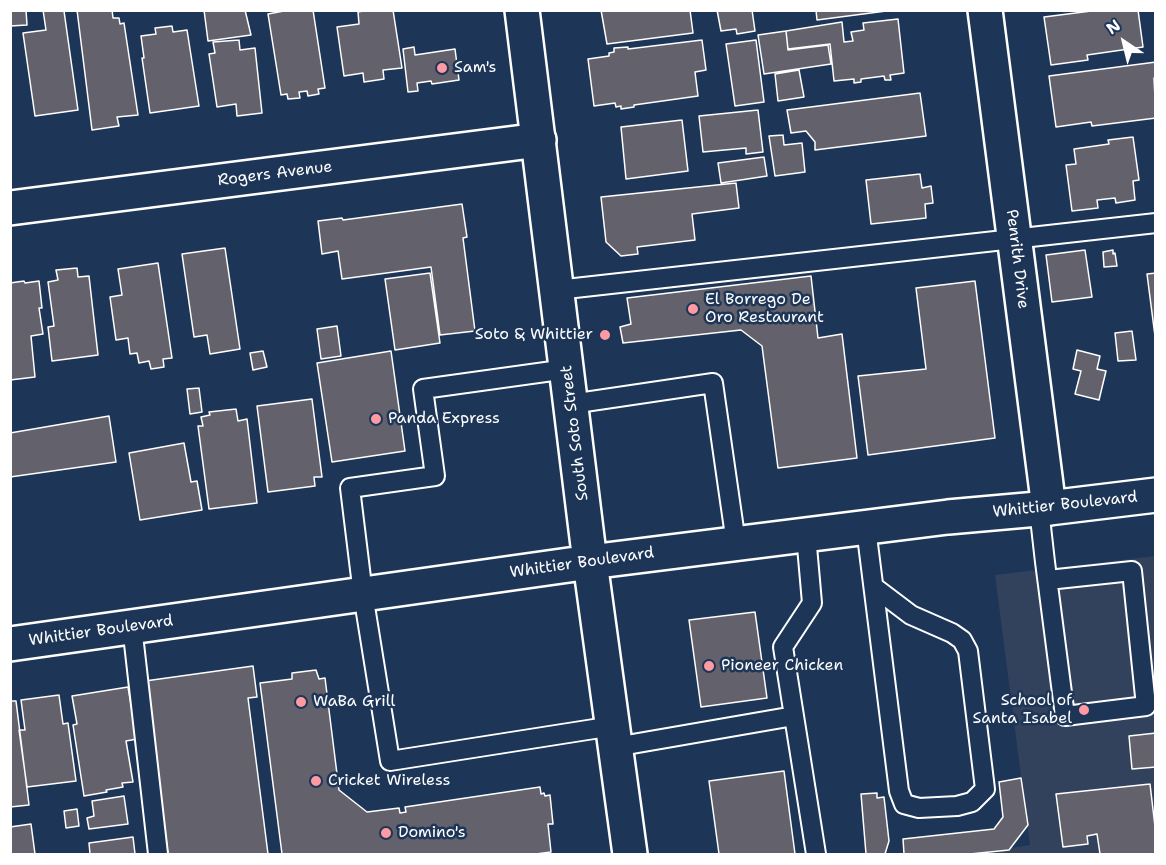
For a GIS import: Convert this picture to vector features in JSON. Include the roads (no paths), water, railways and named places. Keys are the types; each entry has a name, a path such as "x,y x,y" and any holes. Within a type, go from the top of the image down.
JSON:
{"main road":[{"name":"South Soto Street","path":"522,10 628,854"},
{"name":"Penrith Drive","path":"984,10 1014,237 1044,509"},
{"name":"Rogers Avenue","path":"10,208 539,140"},
{"name":"Whittier Boulevard","path":"10,644 736,543 1155,495"}],"lane":[{"path":"557,290 1155,223"},
{"path":"567,369 423,389 435,477 350,488 363,594 390,761 794,716"},
{"path":"571,404 713,383 736,543"},
{"path":"1044,509 1048,580 1065,716 1146,706 1132,571 1048,580"},
{"path":"866,528 898,791 904,804 919,808 957,806 972,802 985,789 968,651 962,640 952,633 911,615 874,587"},
{"path":"806,535 812,603 783,647 816,855"},
{"path":"132,627 158,855"}],"place":[{"name":"Sam's","path":"442,68"},
{"name":"El Borrego De Oro Restaurant","path":"693,309"},
{"name":"Soto & Whittier","path":"605,335"},
{"name":"Panda Express","path":"376,419"},
{"name":"Pioneer Chicken","path":"709,666"},
{"name":"WaBa Grill","path":"301,702"},
{"name":"School of Santa Isabel","path":"1084,710"},
{"name":"Cricket Wireless","path":"316,781"},
{"name":"Domino's","path":"386,833"}]}
